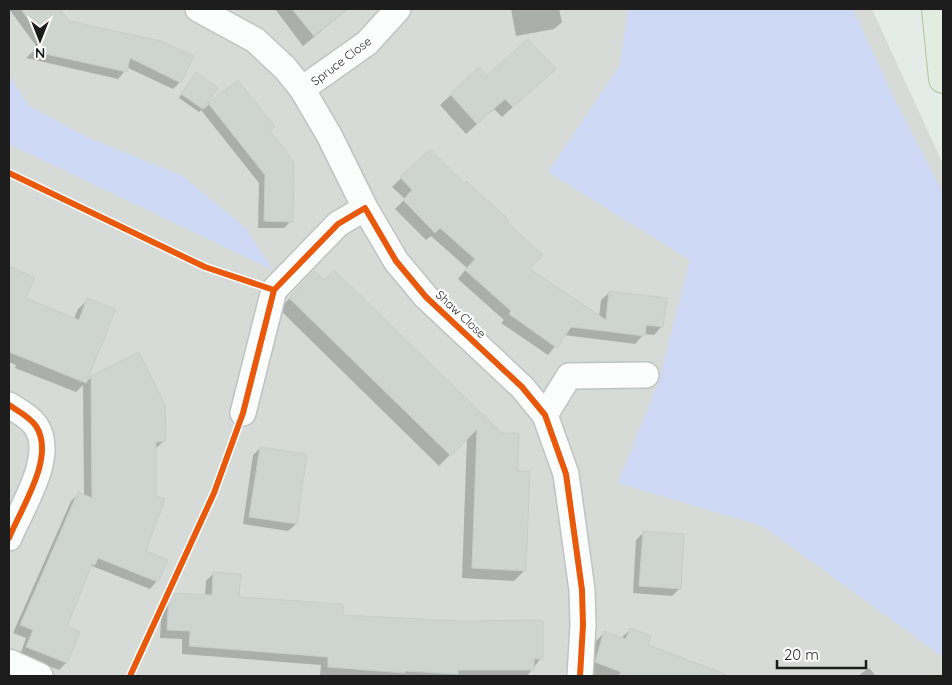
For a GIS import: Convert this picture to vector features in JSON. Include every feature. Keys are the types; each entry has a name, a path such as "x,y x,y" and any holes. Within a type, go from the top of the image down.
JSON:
{"highway":[{"path":"937,9 943,20"},
{"path":"937,9 943,79"}],"street":[{"name":"Shaw Close","path":"198,9 255,40 285,68 302,89 329,135 365,208 396,261 426,297 522,387 546,415 566,474 580,580 583,625 580,676"},
{"name":"Spruce Close","path":"302,89 367,43 398,9"},
{"path":"243,413 274,290 338,224 365,208"},
{"path":"546,415 570,376 646,375"},
{"path":"9,405 35,425 40,434 43,448 38,473 9,538"},
{"path":"9,662 40,676"}],"shaded area":[{"path":"9,9 872,9 943,164 943,676 9,676"},
{"path":"628,9 853,9 895,100 943,193 943,657 763,526 618,483 659,381 690,260 548,172 620,65"},
{"path":"9,75 29,106 89,138 181,175 245,227 273,270 9,144"}],"building":[{"path":"21,9 60,9 69,21 161,41 194,56 181,83 130,58 127,72 32,51 43,40"},
{"path":"292,9 348,9 314,36"},
{"path":"528,39 556,69 513,107 505,99 477,124 450,94 479,67 487,75"},
{"path":"196,72 218,88 203,109 181,94"},
{"path":"238,80 275,127 270,131 294,162 293,222 264,221 265,175 208,103"},
{"path":"430,149 464,183 466,181 509,220 507,222 543,255 530,269 606,320 609,291 667,298 663,327 646,325 645,336 571,327 557,348 509,314 511,311 465,270 475,259 440,228 435,233 403,200 412,190 400,177"},
{"path":"9,266 35,278 26,298 79,320 87,298 116,309 86,383 9,352"},
{"path":"334,270 502,433 519,433 518,471 530,471 526,571 472,568 477,429 451,456 289,298 315,271 324,280"},
{"path":"139,352 165,405 166,441 156,442 156,496 165,499 146,551 168,560 158,582 98,558 95,565 92,564 67,627 80,632 67,663 26,647 33,630 20,625 78,492 92,498 91,376"},
{"path":"260,447 307,454 297,524 249,517"},
{"path":"643,531 684,534 681,589 639,586"},
{"path":"213,572 241,574 239,597 343,604 343,615 460,621 543,620 543,659 534,659 534,670 458,670 458,674 405,671 405,673 328,667 328,657 189,646 190,631 167,630 169,593 212,595"},
{"path":"630,628 651,636 648,645 725,674 725,676 619,676 621,672 595,662 604,631 626,639"}],"cycle path":[{"path":"9,173 205,267 274,290"},
{"path":"130,676 214,493 243,413 274,290 338,224 365,208 396,261 426,297 522,387 545,415 566,474 582,590 583,625 580,676"},
{"path":"9,405 27,417 36,426 41,438 42,452 28,498 9,538"}]}
